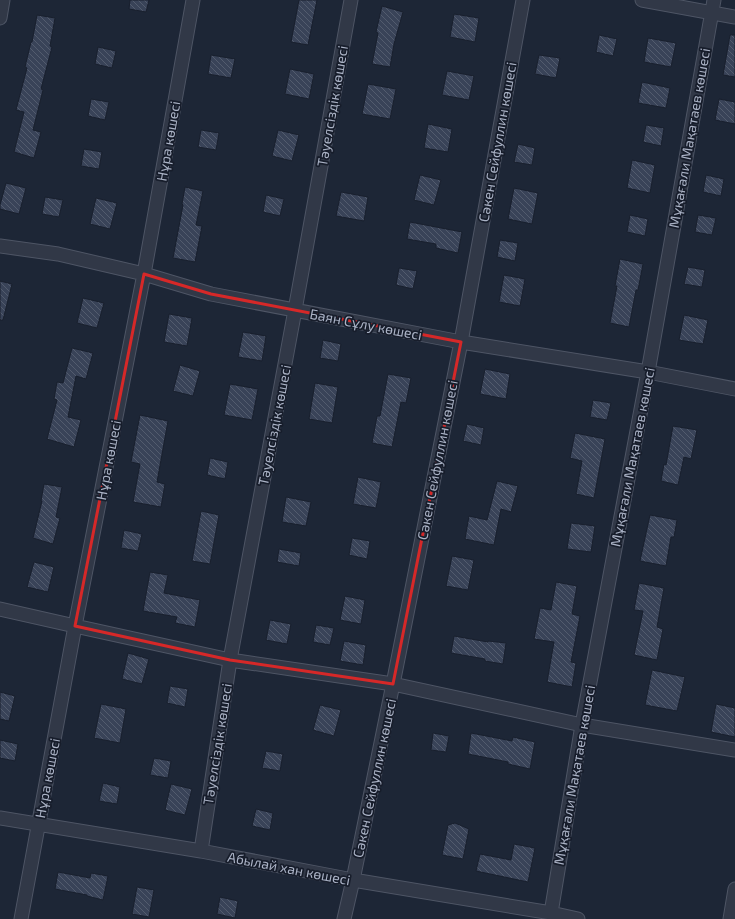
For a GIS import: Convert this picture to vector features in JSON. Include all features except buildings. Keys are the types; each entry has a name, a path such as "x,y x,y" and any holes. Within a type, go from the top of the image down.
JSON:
{"street":[{"path":"0,18 3,0"},
{"name":"Нұра көшесі","path":"21,919 75,626 144,274 194,0"},
{"name":"Тәуелсіздік көшесі","path":"201,851 230,660 351,0"},
{"name":"Сәкен Сейфуллин көшесі","path":"344,919 393,684 461,342 523,0"},
{"path":"642,0 713,6 735,17"},
{"name":"Мұқағали Мақатаев көшесі","path":"551,913 582,725 648,372 713,6"},
{"name":"Баян Сұлу көшесі","path":"0,246 58,254 144,274 211,294 461,342 648,372 735,389"},
{"path":"0,609 230,660 393,684 582,725 735,750"},
{"name":"Абылай хан көшесі","path":"0,818 201,851 353,880 551,913 578,919"},
{"path":"730,919 735,889"}],"highlighted area":[{"path":"144,274 211,294 461,342 393,684 230,660 75,626"}]}
